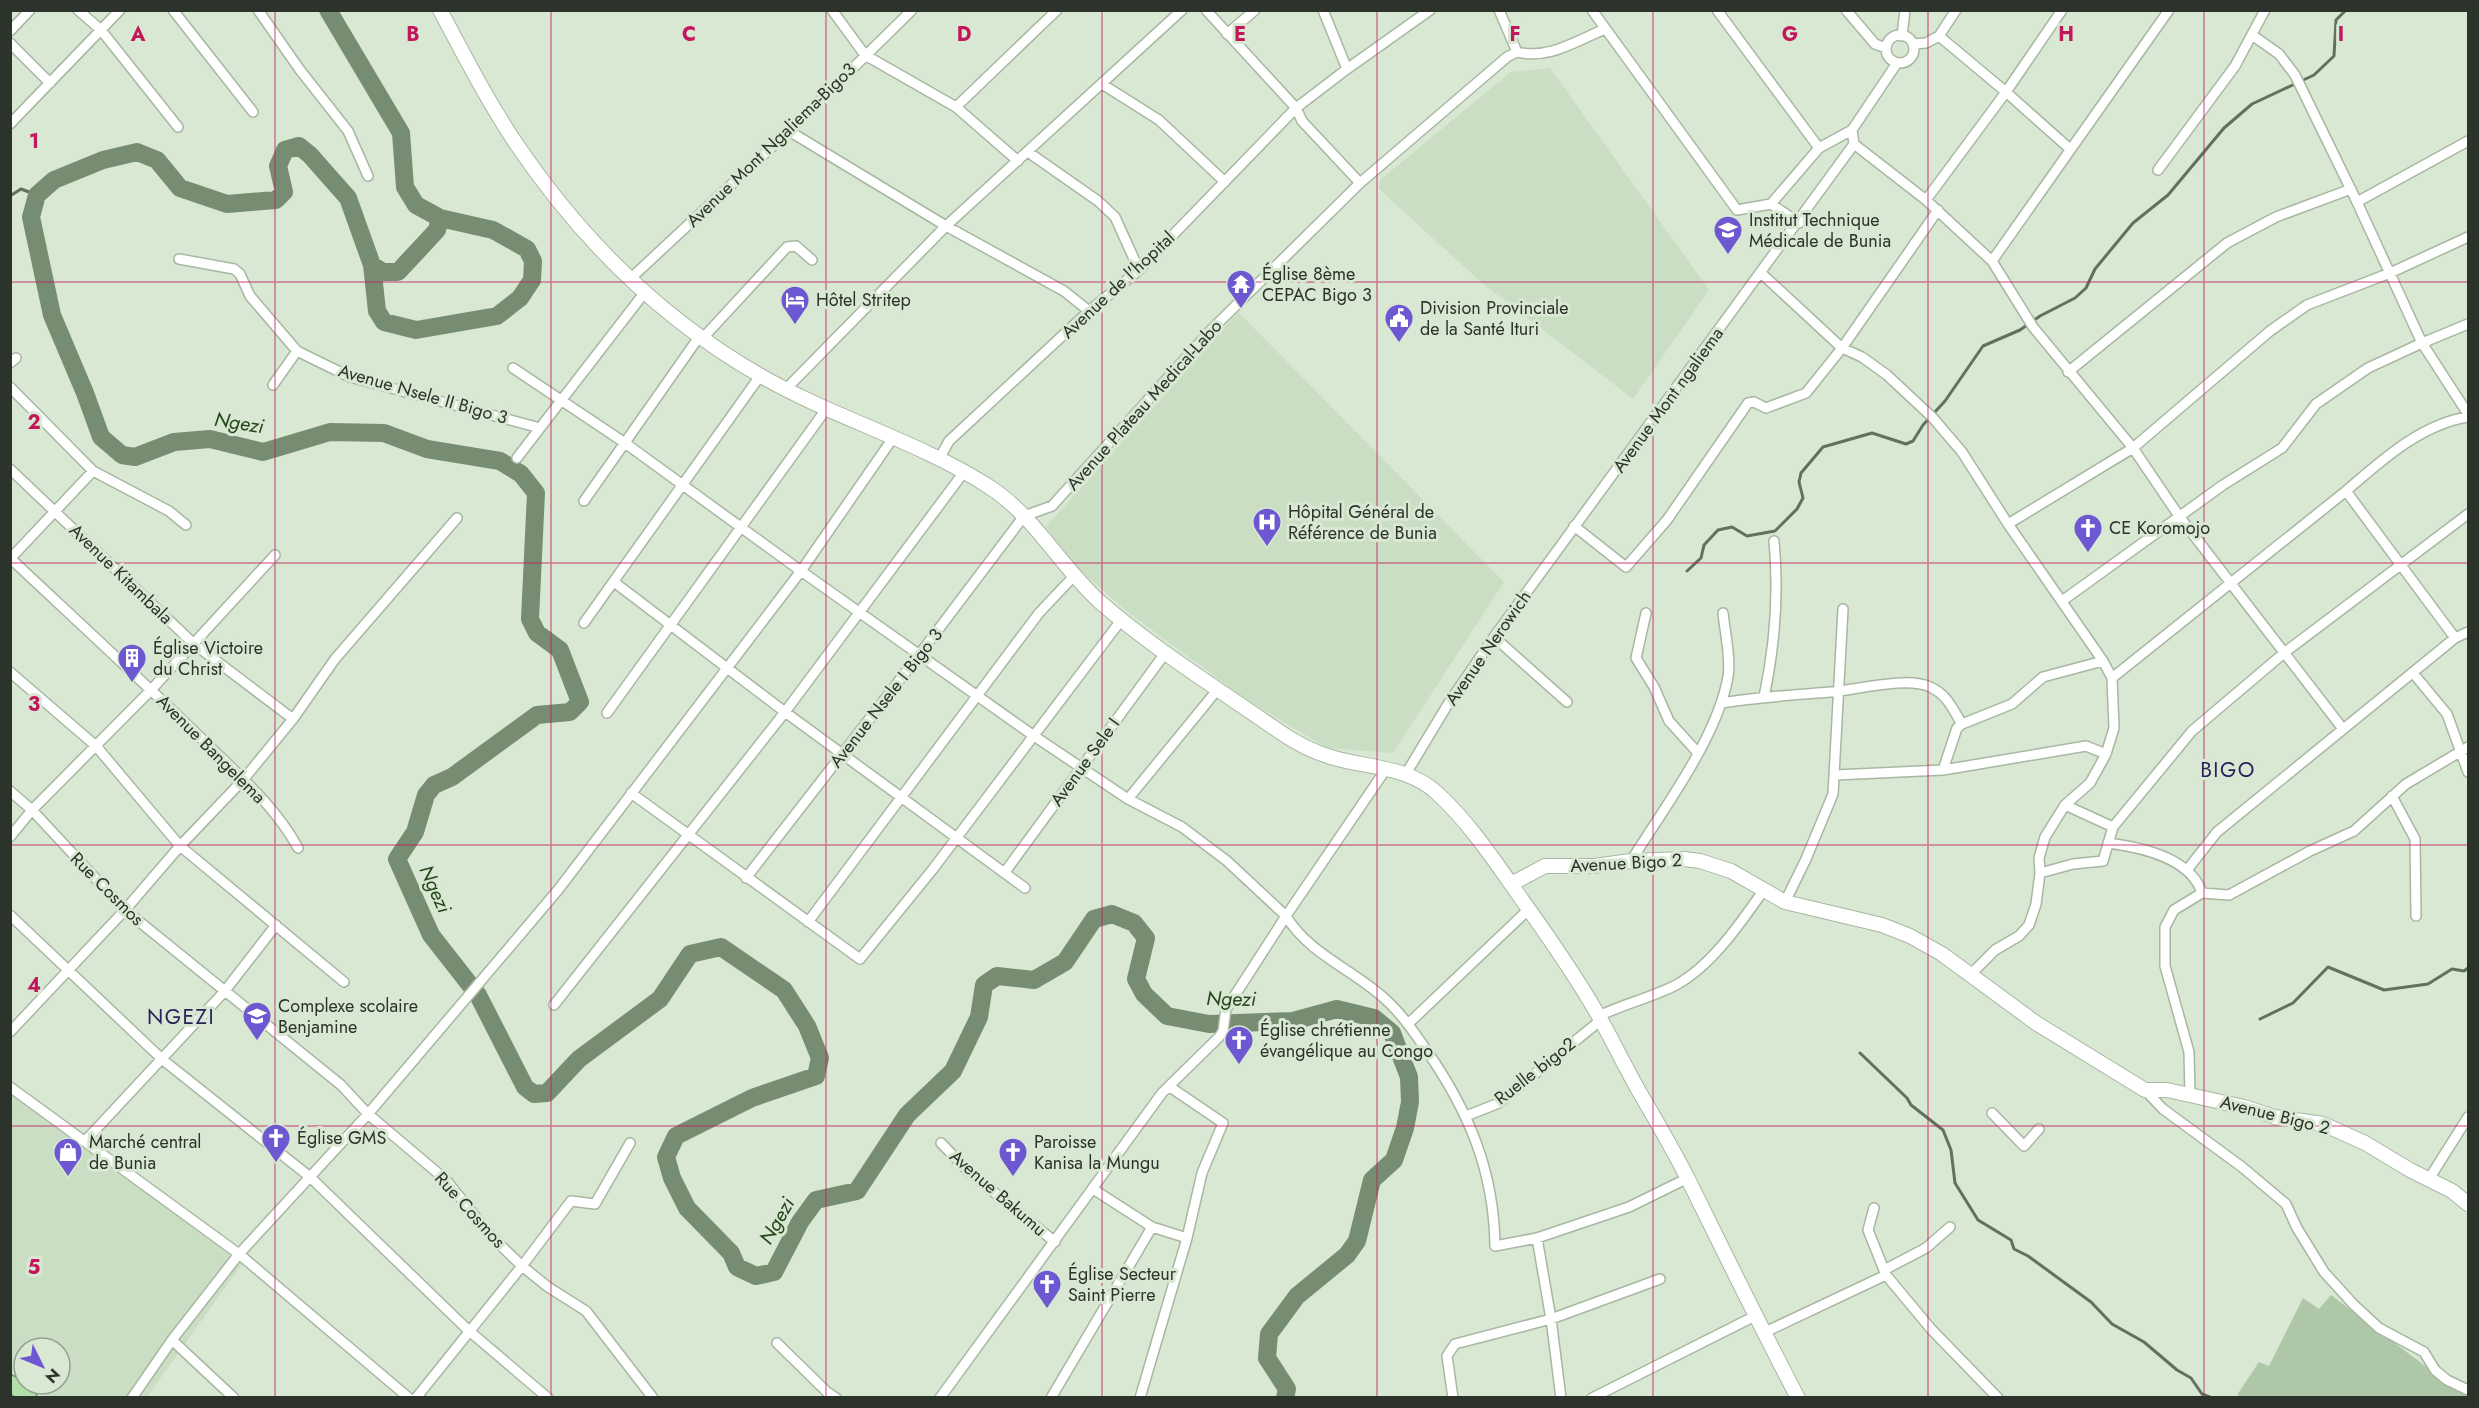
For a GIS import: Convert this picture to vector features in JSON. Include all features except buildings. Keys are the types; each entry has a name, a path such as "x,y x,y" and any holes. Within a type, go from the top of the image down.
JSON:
{"main road":[{"path":"10,1383 29,1398"}],"street":[{"path":"10,31 30,10"},
{"path":"78,10 101,30 178,127"},
{"path":"10,124 120,10"},
{"path":"173,10 253,112"},
{"path":"258,10 300,70 348,131 368,176"},
{"path":"440,10 484,92 560,205 597,247 630,279 700,338 760,376 939,459 993,489 1024,516 1074,576 1122,619 1288,738 1328,757 1407,772 1435,791 1468,827 1511,884 1600,1018 1688,1178 1763,1333 1798,1397"},
{"path":"832,10 865,55 956,107 1018,161"},
{"name":"Avenue Mont Ngaliema-Bigo3","path":"630,279 789,131 912,10"},
{"path":"956,107 1057,10"},
{"path":"786,389 946,226 1182,10"},
{"path":"1206,10 1296,108 1302,121 1360,183"},
{"path":"1227,33 1255,10"},
{"path":"1323,10 1347,69"},
{"name":"Avenue de l'hopital","path":"939,459 949,441 1089,311 1139,270 1296,108 1430,10"},
{"path":"1499,10 1517,52 1532,56 1547,53 1605,29"},
{"path":"1592,10 1737,210 1771,204 1819,148 1852,130 1897,63"},
{"path":"1717,10 1819,148"},
{"path":"1846,10 1875,44 1886,48"},
{"path":"1902,36 1905,10"},
{"path":"1913,44 1926,43 1939,36 1956,10"},
{"path":"1926,200 2006,92 2062,10"},
{"path":"1992,261 2169,10"},
{"path":"2158,170 2235,66 2265,10"},
{"path":"2112,678 2383,460 2419,436 2469,415 2422,342 2358,202 2295,75 2279,54 2252,35"},
{"path":"1902,36 1913,44 1914,52 1904,63 1897,63 1891,60 1886,48 1894,37 1902,36"},
{"path":"1939,36 2070,149"},
{"path":"10,43 50,83"},
{"name":"Avenue Plateau Medical-Labo","path":"1024,516 1053,506 1212,329 1360,183 1507,57 1517,52"},
{"path":"1102,84 1159,120 1225,182"},
{"path":"1852,130 1854,144 1938,210 1992,261 2024,310 2030,324 2133,448 2179,516 2343,729"},
{"path":"789,131 946,226 1064,291 1089,311"},
{"path":"2358,202 2469,141"},
{"name":"Avenue Mont ngaliema","path":"1574,526 1799,223 1854,144"},
{"path":"1028,152 1098,201 1115,217 1139,270"},
{"path":"2068,372 2227,243 2276,217 2351,189"},
{"path":"1771,204 1799,223"},
{"path":"1574,526 1626,567 1666,520 1748,403 1754,402 1766,408 1806,393 1842,348 1938,210"},
{"path":"2008,524 2133,448 2270,331 2307,305 2390,273 2469,237"},
{"path":"584,501 700,338 787,247 796,246 812,260"},
{"name":"Avenue Nsele II Bigo 3","path":"179,259 234,269 240,274 250,296 297,351 350,377 540,428"},
{"path":"1761,273 1842,348 1862,357 1887,375 1931,416 1962,452 2008,524 2103,661 2112,678 2114,728 2106,754 2090,783 2065,805 2045,837 2039,858 2040,873 2036,904 2029,925 2019,936 1995,950 1971,975"},
{"path":"517,458 645,292"},
{"path":"2062,601 2179,516 2282,448 2316,404 2368,368 2422,342 2469,324"},
{"path":"273,385 297,351"},
{"path":"513,368 625,443 801,572 1034,736 1128,799 1182,827 1227,861 1286,916 1292,927 1324,957 1383,997 1408,1024 1447,1081 1466,1116 1486,1168 1495,1211 1495,1246 1537,1238 1629,1207 1688,1178"},
{"path":"584,623 760,376"},
{"path":"10,387 93,471 169,511 186,525"},
{"path":"607,713 827,408"},
{"path":"132,1398 172,1340 239,1254 368,1114 558,890 801,572 893,438"},
{"name":"Avenue Kitambala","path":"10,469 194,644 293,719"},
{"path":"11,559 93,471"},
{"path":"554,1005 785,712 964,472"},
{"path":"2346,491 2402,564 2455,639"},
{"path":"2040,873 2073,864 2103,861 2113,827 2192,731 2284,653 2469,514"},
{"name":"Avenue Nsele I Bigo 3","path":"746,878 1024,516"},
{"path":"10,1032 243,780 293,719 334,659 456,518"},
{"name":"Avenue Nerowich","path":"1407,772 1448,704 1574,526"},
{"path":"1764,697 1772,656 1778,581 1774,541"},
{"path":"10,837 32,810 151,690 274,555"},
{"name":"Avenue Bangelema","path":"11,559 243,780 285,825 298,848"},
{"path":"808,922 1039,613 1074,576"},
{"path":"614,582 727,669 958,836 1025,888"},
{"path":"1785,902 1833,794 1843,609"},
{"path":"1631,861 1698,753 1722,703 1728,675 1723,613"},
{"path":"1646,614 1636,658 1654,687 1668,721 1698,753"},
{"path":"631,793 860,959 958,836 1122,619"},
{"path":"2187,870 2217,832 2455,639 2469,632"},
{"path":"1494,637 1567,702"},
{"name":"Avenue Sele I","path":"1005,872 1166,652"},
{"path":"1943,770 1957,728 1962,724 2012,704 2043,677 2103,661"},
{"path":"10,672 96,746 180,846 344,982"},
{"path":"2413,673 2447,714 2465,748 2469,772"},
{"path":"1722,703 1916,683 1930,687 1947,698 1962,724"},
{"path":"1128,799 1218,688"},
{"path":"1835,775 1943,770 2086,746 2106,754"},
{"path":"2190,1095 2189,1052 2165,966 2165,927 2179,905 2202,892 2229,895 2310,851 2354,831 2406,784 2465,748"},
{"path":"940,1398 1162,1093 1219,1037 1226,1009 1386,769"},
{"name":"Rue Cosmos","path":"10,791 32,810 125,910 340,1085 368,1114 446,1180 492,1237 522,1266 548,1287 586,1311 653,1398"},
{"path":"2392,796 2415,839 2416,916"},
{"path":"2065,805 2113,827"},
{"path":"2108,843 2137,847 2187,870 2199,881 2202,892"},
{"name":"Avenue Bigo 2","path":"1511,884 1545,866 1594,866 1631,861 1684,859 1700,861 1731,872 1785,902 1882,925 1910,936 1942,954 2036,1023 2145,1090 2167,1090 2244,1107 2275,1117 2323,1124 2365,1143 2452,1191 2469,1204"},
{"name":"Ruelle bigo2","path":"1466,1116 1499,1103 1600,1018 1621,1005 1674,986 1688,977 1735,931 1763,891"},
{"path":"1408,1024 1529,909"},
{"path":"10,915 163,1060 310,1177 468,1330 548,1398"},
{"path":"86,1140 224,992 276,926"},
{"path":"10,1087 86,1140 239,1254 408,1398"},
{"path":"1140,1398 1187,1238 1202,1173 1223,1123 1170,1087"},
{"path":"2145,1090 2163,1109 2242,1167 2286,1204 2296,1228 2324,1272 2354,1305 2379,1328 2424,1352 2435,1370 2447,1380 2469,1390"},
{"path":"1992,1113 2024,1146 2038,1129"},
{"path":"2429,1179 2469,1117"},
{"path":"416,1398 571,1201 595,1204 630,1143"},
{"name":"Avenue Bakumu","path":"941,1143 968,1171 1055,1242"},
{"path":"1093,1189 1152,1227 1187,1238"},
{"path":"1874,1208 1868,1230 1885,1273 1924,1322 1998,1398"},
{"path":"1051,1398 1152,1227"},
{"path":"1763,1333 1885,1273 1926,1248 1950,1227"},
{"path":"1537,1238 1551,1319 1561,1398"},
{"path":"1453,1398 1447,1356 1455,1344 1551,1319 1660,1279"},
{"path":"1592,1398 1755,1316"},
{"path":"172,1340 234,1398"},
{"path":"777,1343 836,1398"}],"shaded area":[{"path":"1550,68 1709,290 1633,399 1482,283 1379,189 1380,180 1511,72"},
{"name":"Hôpital Général de Référence de Bunia","path":"1238,312 1504,582 1393,753 1327,748 1243,697 1129,613 1080,570 1046,527"},
{"name":"Marché central de Bunia","path":"10,1092 242,1264 147,1397 47,1396 72,1396 72,1336 12,1336 11,1371"},
{"path":"2331,1295 2453,1387 2468,1394 2468,1397 2243,1398 2237,1395 2259,1362 2269,1366 2303,1298 2319,1309"}],"waterway":[{"name":"Ngezi","path":"328,10 401,133 405,187 416,205 440,218 493,230 527,249 533,261 532,280 520,298 497,316 416,330 384,322 377,311 372,265 348,198 310,155 299,146 285,150 278,166 284,192 276,200 227,204 180,188 157,160 137,152 103,160 54,180 37,195 31,217 52,315 101,437 122,455 135,457 174,442 210,439 263,452 330,432 384,433 427,449 500,461 521,474 536,493 530,619 537,633 560,650 580,702 570,712 537,715 452,777 434,785 426,795 415,832 397,859 431,935 478,995 525,1087 534,1094 547,1093 579,1059 660,999 690,954 721,947 784,990 807,1026 820,1058 816,1076 752,1098 676,1136 666,1157 672,1178 687,1208 731,1253 737,1267 756,1276 774,1272 800,1222 816,1200 857,1191 907,1115 953,1071 979,1017 984,985 997,976 1034,980 1065,962 1094,919 1112,914 1134,923 1146,938 1136,979 1144,994 1167,1016 1209,1024 1293,1021 1337,1009 1374,1018 1392,1033 1409,1077 1410,1102 1405,1128 1394,1160 1372,1180 1357,1241 1347,1255 1297,1296 1269,1334 1267,1358 1287,1389 1285,1398"},
{"path":"1687,571 1701,558 1704,545 1718,530 1732,527 1747,536 1775,531 1797,509 1803,498 1799,482 1801,473 1823,447 1872,433 1906,444 1913,441 1923,425 1945,401 1983,346 2020,330 2040,316 2075,298 2086,288 2095,269 2133,223 2168,195 2224,128 2252,104 2314,75 2334,56 2336,20 2346,10"},
{"path":"10,196 21,189 37,195"},
{"path":"372,265 383,272 398,272 437,230 440,218"},
{"path":"2260,1019 2293,1003 2328,967 2384,990 2428,984 2452,969 2464,971 2468,968"},
{"path":"1860,1053 1907,1098 1911,1105 1943,1130 1951,1150 1955,1183 1978,1220 2011,1240 2014,1249 2028,1256 2091,1302 2112,1324 2144,1342 2177,1370 2191,1378 2202,1394 2212,1398"}],"place":[{"name":"Institut Technique Médicale de Bunia","path":"1728,256"},
{"name":"Église 8ème CEPAC Bigo 3","path":"1241,310"},
{"name":"Hôtel Stritep","path":"795,326"},
{"name":"Division Provinciale de la Santé Ituri","path":"1399,344"},
{"name":"Hôpital Général de Référence de Bunia","path":"1267,548"},
{"name":"CE Koromojo","path":"2088,554"},
{"name":"Église Victoire du Christ","path":"132,684"},
{"name":"Complexe scolaire Benjamine","path":"257,1042"},
{"name":"Église chrétienne évangélique au Congo","path":"1239,1066"},
{"name":"Église GMS","path":"276,1164"},
{"name":"Marché central de Bunia","path":"68,1178"},
{"name":"Paroisse Kanisa la Mungu","path":"1013,1178"},
{"name":"Église Secteur Saint Pierre","path":"1047,1310"}],"district":[{"name":"BIGO","path":"2228,770"},
{"name":"NGEZI","path":"181,1017"}]}
